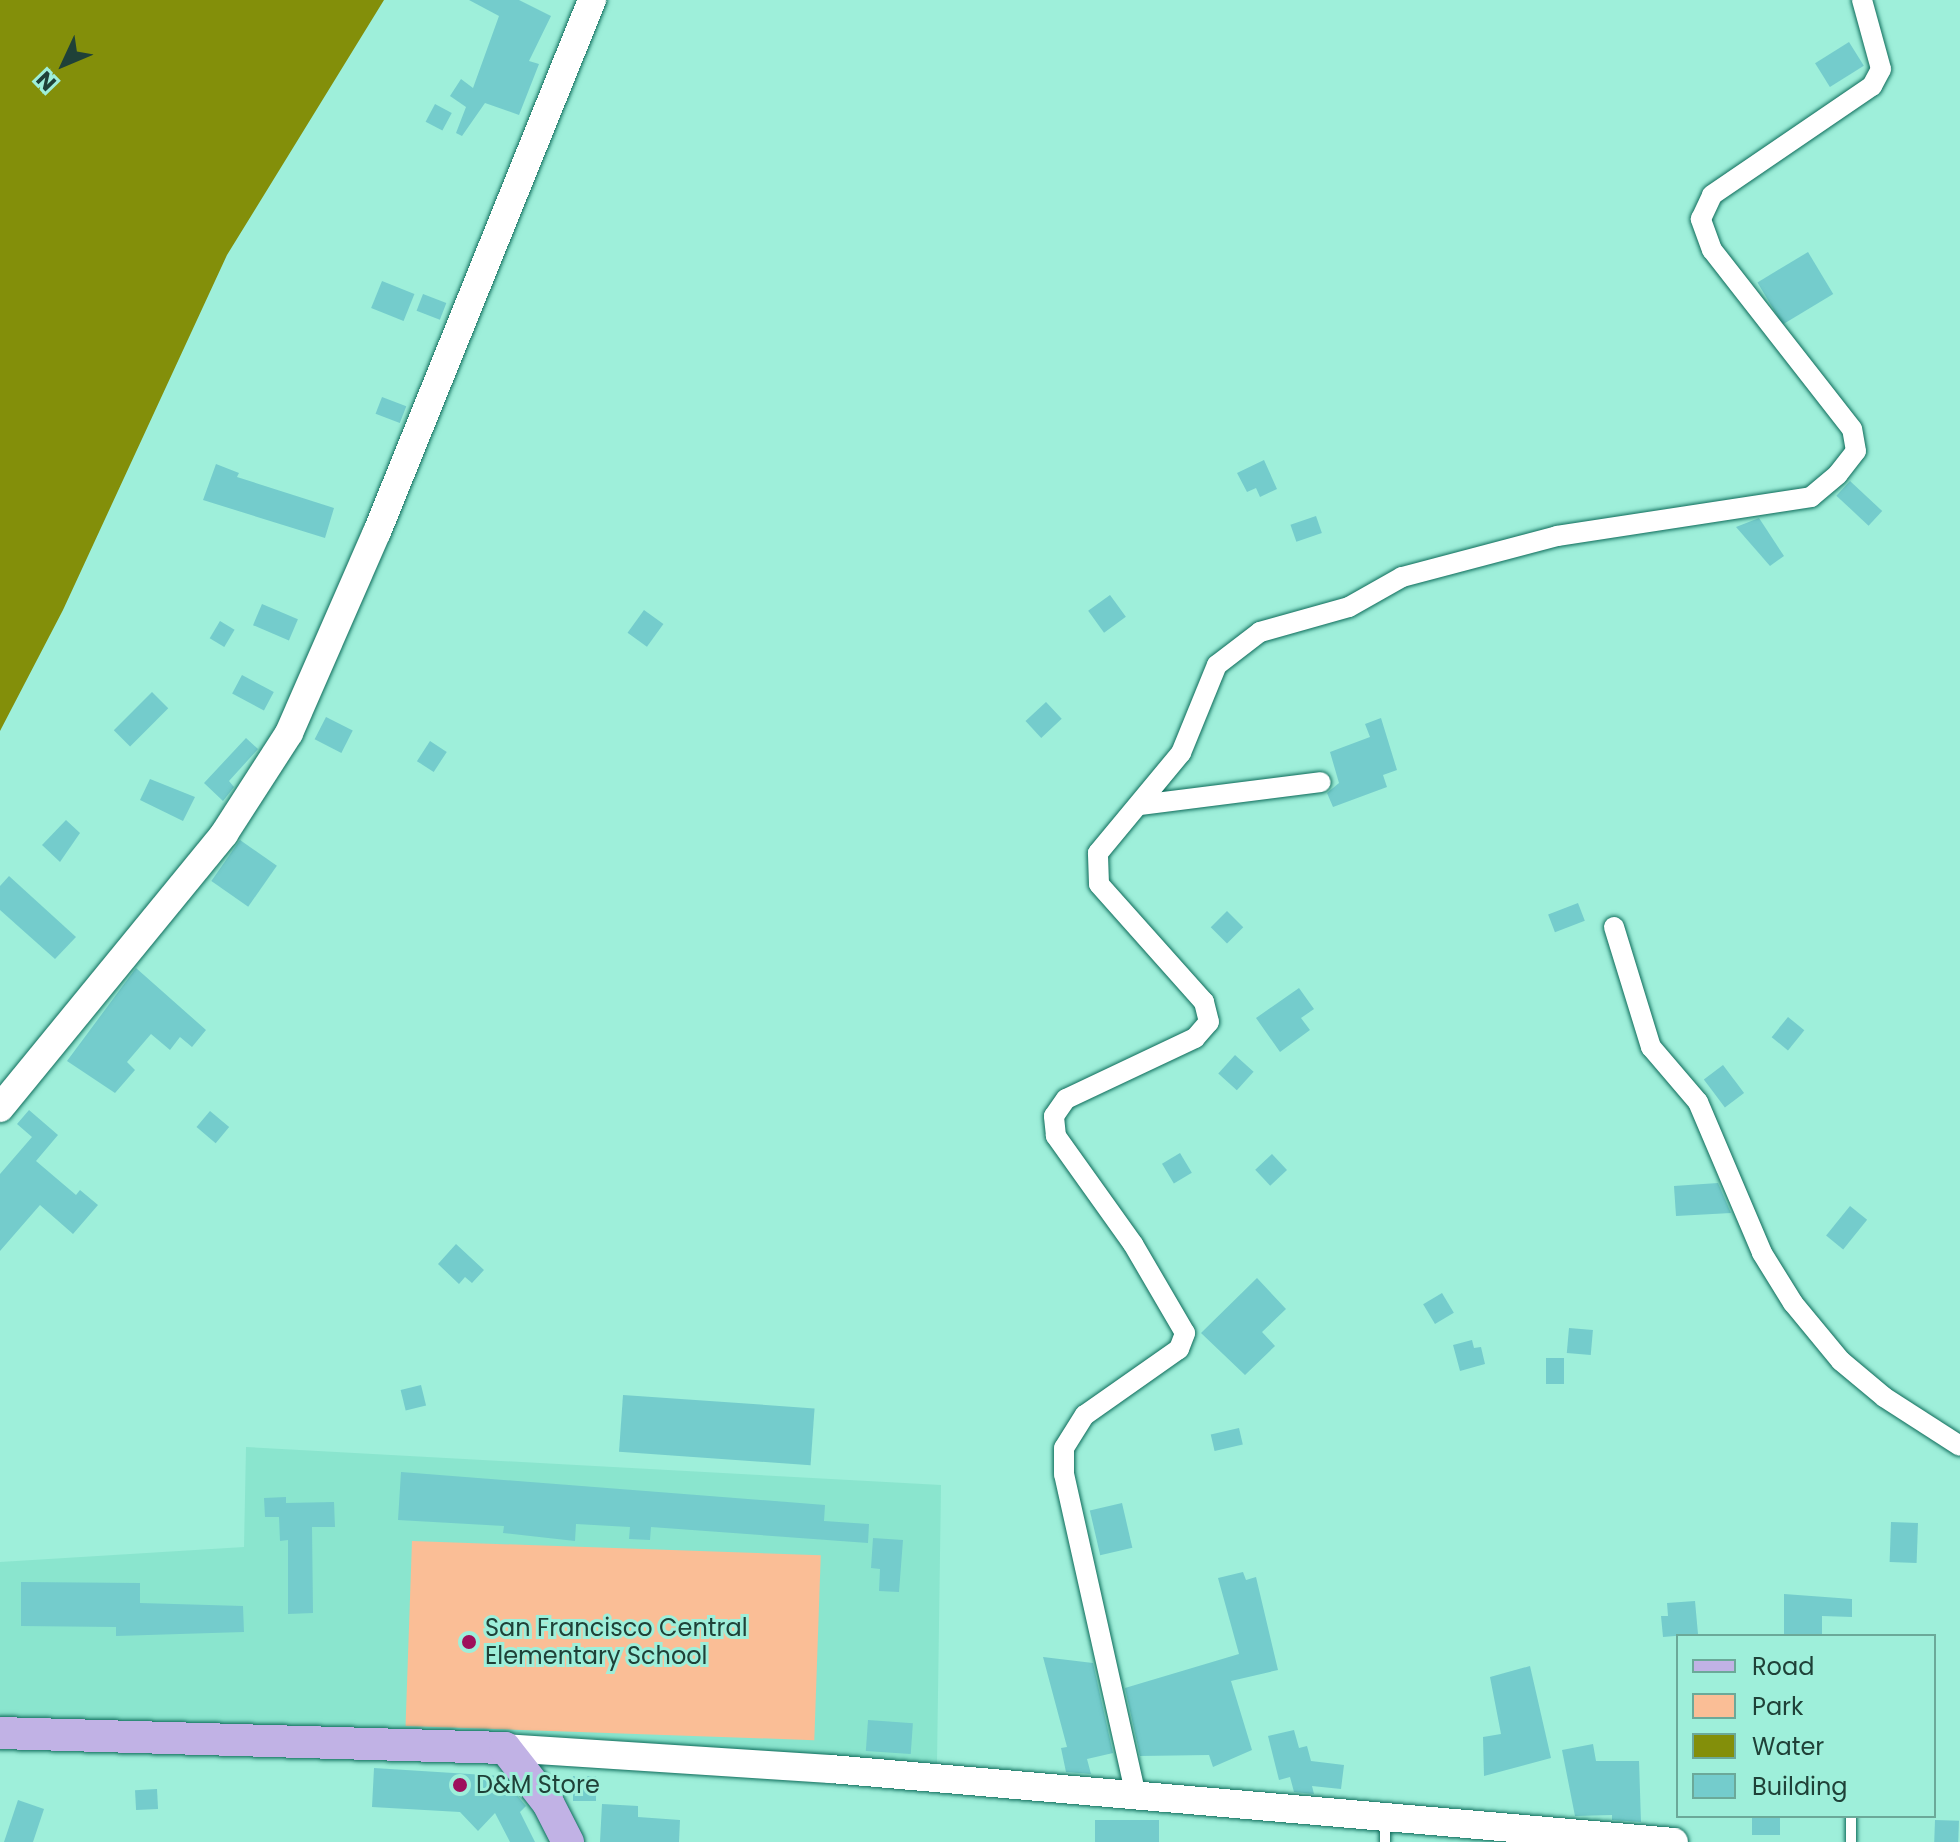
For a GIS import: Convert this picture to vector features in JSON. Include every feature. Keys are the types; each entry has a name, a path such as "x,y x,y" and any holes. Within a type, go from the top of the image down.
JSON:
{"main road":[{"path":"0,1733 505,1748 548,1803 568,1842"}],"street":[{"path":"0,1108 224,834 289,733 377,532 592,0"},
{"path":"1136,1796 1064,1474 1064,1448 1085,1415 1179,1349 1185,1333 1133,1244 1056,1136 1054,1116 1066,1099 1195,1038 1209,1022 1204,1002 1115,908 1099,884 1098,853 1181,753 1217,665 1260,632 1349,607 1402,577 1557,536 1811,497 1838,474 1856,451 1852,429 1712,250 1701,219 1712,195 1872,86 1881,69 1862,0"},
{"path":"1140,805 1321,782"},
{"path":"1614,927 1651,1047 1698,1102 1762,1253 1793,1303 1841,1361 1884,1397 1960,1446"},
{"path":"505,1748 831,1769 1136,1796 1385,1830 1674,1842"}],"lane":[{"path":"1851,1818 1851,1842"}],"shaded area":[{"name":"San Francisco Central Elementary School","path":"246,1447 941,1485 937,1763 501,1732 0,1722 0,1562 244,1547"}],"green space":[{"path":"412,1541 821,1555 814,1740 406,1726"}],"water":[{"path":"0,0 384,0 227,255 63,610 0,731"}],"building":[{"path":"469,0 519,0 551,16 529,61 539,64 519,115 485,103 462,136 456,133 466,107 450,96 461,79 473,88 499,16"},
{"path":"1849,42 1864,66 1830,87 1815,63"},
{"path":"435,104 452,113 442,131 426,122"},
{"path":"1808,252 1833,294 1783,324 1757,282"},
{"path":"382,281 414,294 404,321 371,308"},
{"path":"423,294 446,303 440,320 417,311"},
{"path":"382,397 406,406 400,423 376,414"},
{"path":"1264,460 1277,489 1260,497 1256,488 1247,492 1237,473"},
{"path":"216,464 239,473 237,477 334,508 325,538 203,500"},
{"path":"1850,481 1882,511 1869,526 1836,496"},
{"path":"1316,516 1322,533 1296,542 1290,525"},
{"path":"1759,518 1784,556 1770,566 1736,527"},
{"path":"1110,595 1126,617 1104,633 1088,611"},
{"path":"262,604 298,619 289,640 253,625"},
{"path":"644,610 663,624 647,647 628,633"},
{"path":"220,621 235,630 224,647 210,638"},
{"path":"242,675 274,692 264,710 232,694"},
{"path":"152,692 168,708 130,746 114,730"},
{"path":"1046,702 1062,719 1041,738 1026,721"},
{"path":"326,717 353,731 341,753 315,739"},
{"path":"1381,718 1397,770 1383,775 1387,787 1333,807 1327,793 1339,783 1330,752 1370,737 1365,724"},
{"path":"246,738 258,749 229,781 234,787 223,801 204,783"},
{"path":"430,741 447,752 434,772 417,761"},
{"path":"150,779 195,797 183,821 140,800"},
{"path":"66,820 80,833 60,862 42,845"},
{"path":"240,840 277,866 248,907 211,881"},
{"path":"9,876 76,937 55,959 0,910 0,886"},
{"path":"1578,903 1585,921 1555,932 1548,914"},
{"path":"1227,911 1243,927 1227,944 1211,927"},
{"path":"136,968 206,1030 192,1047 180,1037 170,1050 151,1034 127,1062 135,1070 115,1093 67,1061"},
{"path":"1299,988 1314,1009 1301,1018 1310,1030 1280,1052 1256,1018"},
{"path":"1788,1017 1804,1030 1788,1050 1772,1037"},
{"path":"1235,1055 1254,1072 1237,1090 1218,1074"},
{"path":"1723,1065 1744,1093 1725,1107 1704,1079"},
{"path":"29,1110 58,1135 36,1161 76,1195 80,1190 98,1205 73,1234 40,1205 0,1251 0,1174 32,1137 17,1124"},
{"path":"210,1111 229,1127 216,1143 197,1127"},
{"path":"1180,1153 1192,1173 1174,1184 1162,1164"},
{"path":"1272,1154 1287,1170 1270,1186 1255,1170"},
{"path":"1718,1183 1731,1213 1676,1216 1674,1186"},
{"path":"1850,1206 1867,1220 1843,1249 1826,1236"},
{"path":"456,1244 484,1270 472,1283 465,1277 459,1284 438,1264"},
{"path":"1257,1278 1286,1309 1262,1332 1275,1346 1245,1375 1201,1333"},
{"path":"1442,1293 1454,1313 1435,1324 1423,1304"},
{"path":"1569,1328 1593,1330 1591,1355 1567,1353"},
{"path":"1472,1340 1474,1348 1481,1347 1485,1364 1460,1371 1453,1345"},
{"path":"1546,1358 1564,1358 1564,1384 1546,1384"},
{"path":"421,1385 426,1405 406,1410 401,1390"},
{"path":"623,1395 815,1408 811,1465 619,1452"},
{"path":"1239,1428 1243,1445 1215,1451 1211,1435"},
{"path":"401,1472 825,1505 824,1521 869,1524 868,1543 651,1527 650,1540 629,1539 630,1527 576,1524 575,1541 503,1533 504,1526 398,1520"},
{"path":"286,1497 286,1503 334,1502 335,1527 312,1527 313,1613 288,1614 288,1540 280,1541 279,1517 265,1517 264,1498"},
{"path":"1122,1503 1132,1548 1100,1555 1090,1510"},
{"path":"1891,1522 1918,1523 1917,1563 1890,1562"},
{"path":"873,1538 903,1540 899,1592 879,1591 880,1569 871,1568"},
{"path":"1243,1572 1246,1580 1256,1577 1278,1670 1231,1681 1252,1750 1213,1767 1209,1755 1140,1756 1125,1688 1239,1654 1218,1578"},
{"path":"21,1582 140,1583 140,1603 243,1606 244,1632 116,1636 116,1627 21,1626"},
{"path":"1784,1594 1852,1599 1852,1617 1822,1616 1822,1634 1784,1634"},
{"path":"1695,1601 1698,1634 1663,1637 1661,1616 1668,1616 1667,1603"},
{"path":"1043,1657 1093,1663 1113,1753 1087,1759 1091,1774 1066,1772 1061,1748 1067,1747"},
{"path":"1530,1666 1551,1758 1484,1776 1483,1737 1501,1734 1490,1677"},
{"path":"868,1720 913,1723 911,1754 866,1751"},
{"path":"1294,1730 1299,1748 1307,1746 1311,1761 1344,1765 1341,1789 1312,1786 1314,1794 1294,1792 1290,1777 1279,1780 1268,1736"},
{"path":"1593,1744 1596,1761 1639,1761 1641,1822 1612,1820 1612,1815 1575,1816 1562,1750"},
{"path":"374,1768 501,1776 526,1806 520,1812 535,1842 510,1842 495,1813 478,1831 460,1812 372,1807"},
{"path":"573,1776 596,1776 596,1801 573,1801"},
{"path":"157,1789 158,1809 136,1810 135,1790"},
{"path":"18,1800 44,1809 33,1842 4,1842"},
{"path":"602,1804 638,1806 638,1817 680,1820 679,1842 600,1842"},
{"path":"1752,1818 1780,1818 1780,1835 1752,1835"},
{"path":"1095,1820 1159,1820 1159,1842 1095,1842"},
{"path":"1935,1820 1959,1821 1958,1842 1934,1842"}],"place":[{"name":"San Francisco Central Elementary School","path":"469,1642"},
{"name":"D&M Store","path":"460,1785"}]}
